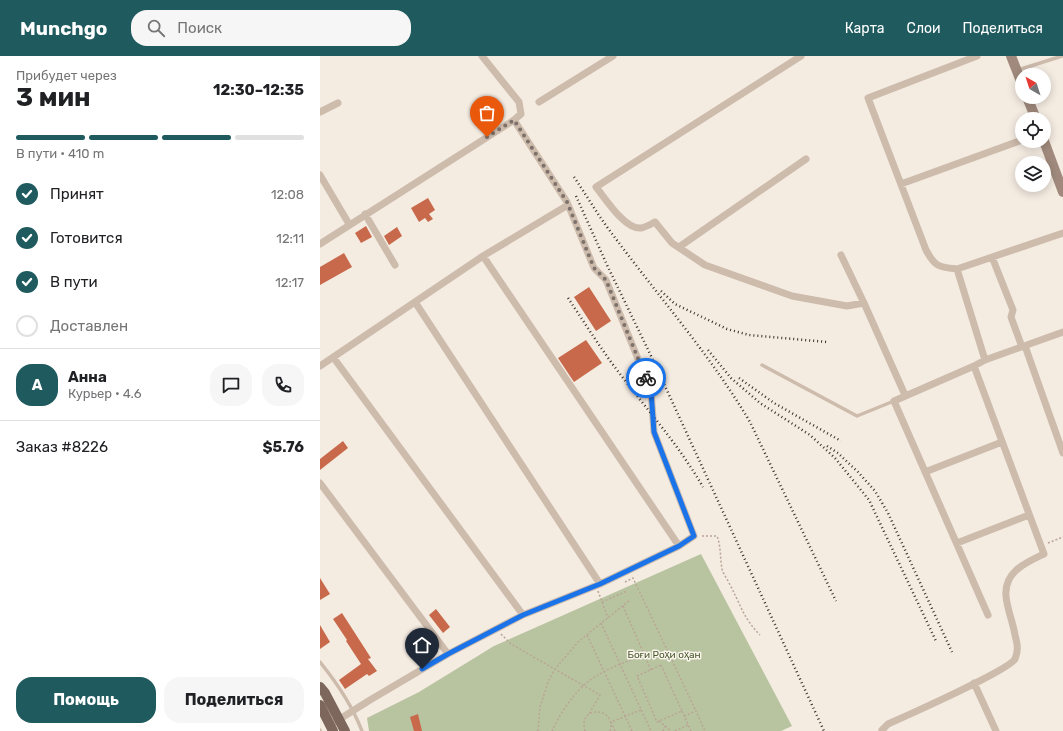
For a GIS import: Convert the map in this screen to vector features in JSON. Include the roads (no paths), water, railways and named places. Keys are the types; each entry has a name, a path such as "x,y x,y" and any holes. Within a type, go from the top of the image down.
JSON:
{"main road":[{"path":"322,692 346,731"},
{"path":"320,705 332,728"}],"street":[{"path":"320,244 349,224 514,120 521,114 520,102 482,56"},
{"path":"539,102 613,56"},
{"path":"801,56 596,187 616,214 631,225 641,228 656,222 672,243 705,265 792,296 847,306 864,303"},
{"path":"977,56 868,98 926,250 932,262 944,268 957,268 1063,233"},
{"path":"1011,56 1016,68"},
{"path":"320,112 338,103"},
{"path":"332,728 353,710 448,654 523,615 598,585 679,546 694,536 654,432 651,391 606,280 594,268 568,205 514,120"},
{"path":"901,184 1015,143"},
{"path":"1047,148 1063,192"},
{"path":"679,247 806,159"},
{"path":"320,175 349,224"},
{"path":"320,366 483,256 568,205"},
{"path":"365,214 395,265"},
{"path":"842,255 905,395"},
{"path":"483,256 679,546"},
{"path":"992,257 1014,310 1011,317 1063,453"},
{"path":"957,268 985,360"},
{"path":"414,302 598,585"},
{"path":"988,614 894,401 985,360 1063,332"},
{"path":"333,357 523,615"},
{"path":"883,731 888,724 1006,667 1014,660 1018,648 1006,596 1008,582 1013,572 1025,562 1044,554 974,366"},
{"path":"925,472 1002,442"},
{"path":"320,483 448,654"},
{"path":"957,543 1029,514"},
{"path":"974,683 996,731"}],"lane":[{"path":"1023,68 1062,56"},
{"path":"762,365 856,416 894,401"},
{"path":"320,662 336,683 353,710 362,731"}],"railway":[{"path":"574,177 598,214 630,258 702,350 750,422 836,601"},
{"path":"576,196 824,731"},
{"path":"661,291 675,304 727,329 749,335 827,342"},
{"path":"568,298 611,362 671,439 703,487"},
{"path":"708,350 731,378 760,403 810,435 835,458 869,500 936,641"},
{"path":"739,378 774,403 841,441"},
{"path":"827,446 838,453 875,491 888,513 952,652"}],"park label":[{"name":"Боғи Роҳи оҳан","path":"664,654"}]}
